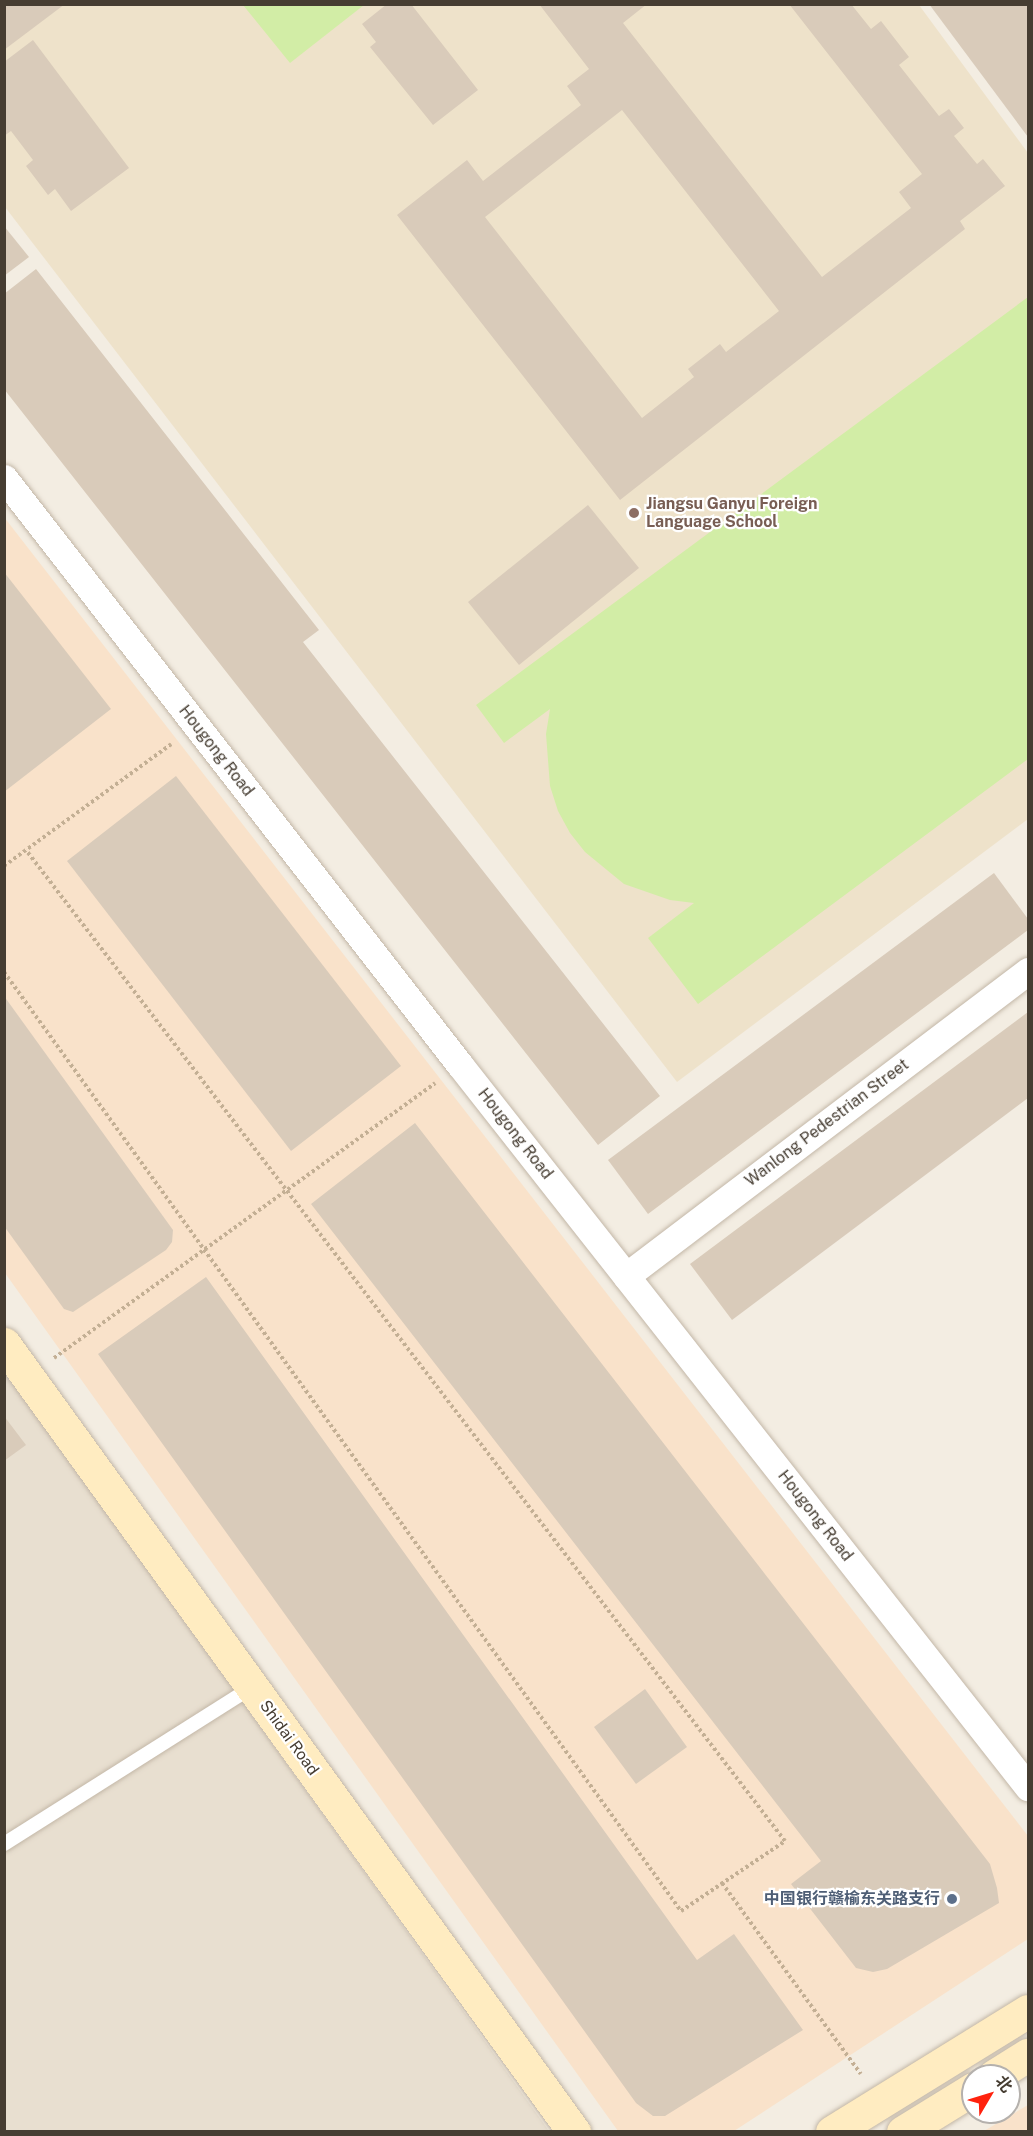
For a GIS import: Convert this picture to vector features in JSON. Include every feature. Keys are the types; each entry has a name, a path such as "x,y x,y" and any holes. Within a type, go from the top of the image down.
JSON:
{"street":[{"name":"Hougong Road","path":"4,478 460,1065 1029,1787"},
{"name":"Wanlong Pedestrian Street","path":"626,1276 1029,971"},
{"name":"Shidai Road","path":"4,1344 574,2132"},
{"path":"832,2132 1029,2011"},
{"path":"1014,2064 1029,2055"},
{"path":"903,2132 961,2096"}],"lane":[{"path":"4,1844 252,1687"}],"path":[{"path":"4,866 196,726"},
{"path":"4,972 681,1911 785,1841 26,850"},
{"path":"28,1377 460,1065"},
{"path":"722,1883 881,2102"}],"shaded area":[{"name":"Jiangsu Ganyu Foreign Language School","path":"5,5 919,5 1028,153 1028,819 677,1082 5,207"},
{"path":"4,517 1028,1836 1028,1939 734,2131 618,2131 5,1273"},
{"path":"5,1370 549,2131 5,2131"},
{"path":"1028,2105 1028,2131 984,2131 996,2124 1021,2124 1021,2109"}],"green space":[{"path":"243,5 364,5 290,63"},
{"path":"1028,297 1028,759 698,1004 648,938 694,903 670,900 624,884 585,852 570,833 558,811 550,786 546,734 550,709 504,743 476,705"}],"building":[{"path":"4,4 65,4 4,50"},
{"path":"387,4 411,4 478,90 433,125 370,47 376,42 362,24"},
{"path":"539,4 647,4 623,23 822,277 911,208 899,192 922,174 789,4 851,4 871,29 881,21 909,57 899,65 939,116 949,109 964,128 954,136 977,164 983,159 1005,186 960,221 965,229 620,500 397,215 467,160 483,181 581,105 567,86 589,69","holes":["622,110 779,311 726,352 720,344 688,369 694,377 642,418 485,217"]},
{"path":"929,4 1027,4 1028,137"},
{"path":"33,40 129,168 71,211 55,189 48,195 26,166 33,160 11,131 4,136 4,62"},
{"path":"4,226 29,257 4,276"},
{"path":"36,269 319,630 303,642 660,1096 598,1145 4,389 4,294"},
{"path":"588,505 639,568 519,665 468,602"},
{"path":"4,572 111,709 4,792"},
{"path":"176,776 401,1066 291,1151 67,861"},
{"path":"994,873 1028,919 1028,930 648,1214 608,1160"},
{"path":"4,996 173,1230 172,1242 166,1250 73,1312 64,1309 4,1226"},
{"path":"1028,1012 1028,1098 732,1320 690,1264"},
{"path":"415,1123 990,1864 999,1903 887,1969 873,1972 856,1968 791,1884 821,1861 311,1204"},
{"path":"206,1277 697,1960 734,1934 803,2030 665,2116 653,2116 636,2103 98,1354"},
{"path":"4,1416 26,1445 4,1461"},
{"path":"645,1689 687,1747 636,1784 594,1727"}],"place":[{"name":"Jiangsu Ganyu Foreign Language School","path":"634,513"},
{"name":"中国银行赣榆东关路支行","path":"952,1899"}]}
